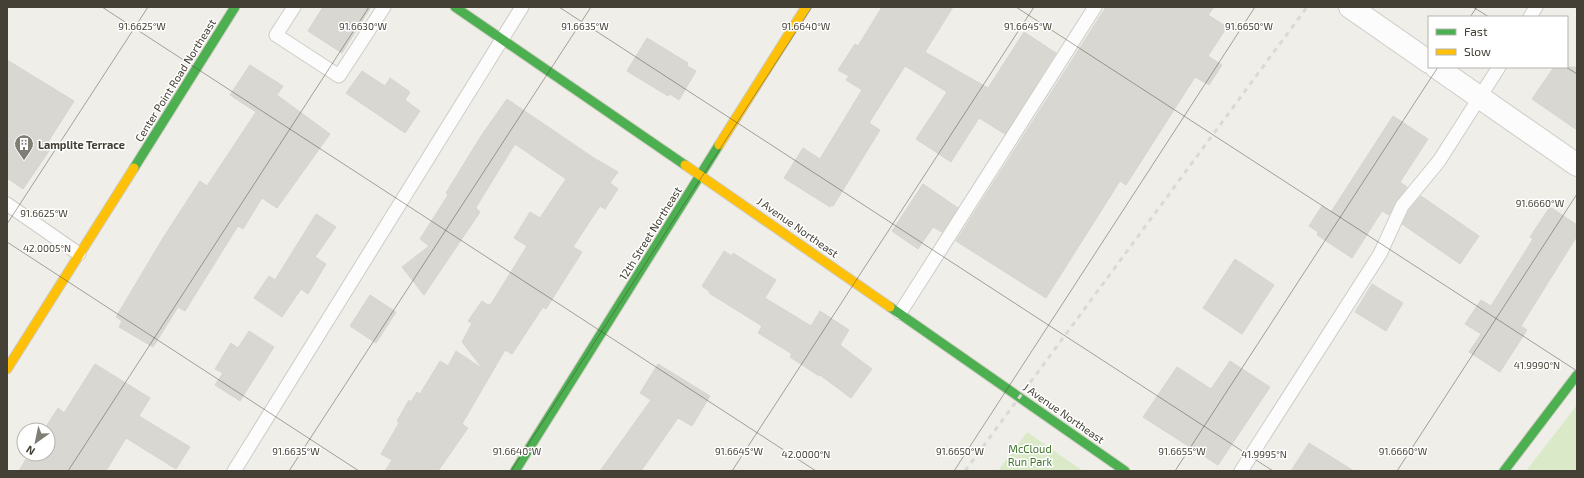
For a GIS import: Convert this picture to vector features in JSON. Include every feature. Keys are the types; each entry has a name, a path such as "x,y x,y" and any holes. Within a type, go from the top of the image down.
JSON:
{"street":[{"name":"Center Point Road Northeast","path":"7,369 235,7"},
{"name":"J Avenue Northeast","path":"455,7 701,175 1125,471"},
{"name":"12th Street Northeast","path":"515,471 806,7"},
{"path":"1350,7 1428,61"},
{"path":"1437,68 1577,166"},
{"path":"1504,471 1577,376"}],"lane":[{"path":"294,7 276,35 339,76 384,7"},
{"path":"234,471 522,7"},
{"path":"900,313 1095,7"},
{"path":"1531,16 1536,7"},
{"path":"1241,471 1380,254 1402,206 1439,161 1498,68"},
{"path":"7,204 79,254"}],"green space":[{"path":"1577,405 1577,471 1526,471"},
{"name":"McCloud Run Park","path":"1027,432 1083,471 998,471"}],"building":[{"path":"323,7 371,7 342,53 308,31"},
{"path":"882,7 953,7 925,52 988,88 1024,32 1056,53 1005,134 979,118 951,162 916,139 947,92 905,66 869,123 880,130 833,206 831,205 830,207 784,178 803,148 820,159 862,90 846,80 849,76 838,70 855,44 858,46"},
{"path":"1106,7 1214,7 1208,15 1227,27 1208,56 1222,65 1209,85 1195,77 1126,185 1120,181 1046,298 956,241"},
{"path":"647,38 688,63 687,66 696,71 679,100 670,94 668,96 627,71"},
{"path":"7,60 74,101 48,142 53,145 23,189 7,178"},
{"path":"250,65 283,86 277,95 330,134 277,208 262,198 243,229 238,226 185,311 178,307 153,347 119,327 122,321 116,317 163,238 200,181 207,186 256,112 230,95"},
{"path":"1577,67 1577,130 1532,99 1553,68"},
{"path":"362,71 385,86 390,78 410,92 405,100 420,111 405,133 346,93"},
{"path":"507,99 594,158 618,172 610,183 618,189 605,209 600,206 573,247 582,252 546,309 543,307 512,354 505,350 462,424 468,428 438,471 385,471 392,460 381,454 399,423 397,421 409,400 411,402 417,392 420,394 440,361 448,366 456,351 483,369 462,342 472,323 468,321 482,301 488,305 491,304 527,246 514,238 530,212 540,218 566,179 515,144 475,209 476,208 480,212 424,295 402,267 429,246 420,239 448,195 446,193 481,136"},
{"path":"1393,116 1428,139 1400,182 1407,187 1396,201 1389,215 1382,211 1352,258 1317,235 1318,232 1309,226 1322,206 1331,212"},
{"path":"923,184 958,208 942,232 933,227 918,249 892,231"},
{"path":"1421,196 1479,236 1460,264 1402,224 1409,210"},
{"path":"1550,207 1577,225 1577,236 1521,326 1527,330 1500,372 1469,352 1481,334 1465,324 1481,300 1491,306 1533,239 1530,237"},
{"path":"316,214 336,227 315,257 326,264 308,294 301,289 282,317 254,298 269,276 275,280"},
{"path":"724,251 732,256 733,253 776,280 765,298 811,326 820,311 849,330 840,345 872,369 851,398 820,375 819,376 790,357 792,354 758,333 762,326 709,293 710,292 702,286"},
{"path":"1235,259 1274,285 1242,334 1203,308"},
{"path":"1372,284 1403,303 1386,331 1355,312"},
{"path":"370,295 396,312 376,343 350,326"},
{"path":"249,331 274,347 240,401 215,385 223,373 215,369 231,343 238,348"},
{"path":"1230,361 1270,387 1218,465 1143,417 1177,367 1211,389"},
{"path":"95,364 150,398 139,416 190,447 176,469 126,438 106,471 19,471 24,462 56,462 56,422 49,422 58,408 64,413"},
{"path":"658,364 710,396 692,426 678,418 641,471 600,471 651,400 640,393"},
{"path":"1309,443 1354,471 1291,471"}],"railway":[{"path":"965,471 1307,7"}],"traffic: fast":[{"path":"134,168 235,7"},
{"path":"455,7 685,165"},
{"path":"515,471 719,145"},
{"path":"890,307 1125,471"},
{"path":"1504,471 1577,375"}],"traffic: slow":[{"path":"719,145 806,7"},
{"path":"685,165 890,307"},
{"path":"7,369 134,168"}],"place":[{"name":"Lamplite Terrace","path":"24,161"}]}
